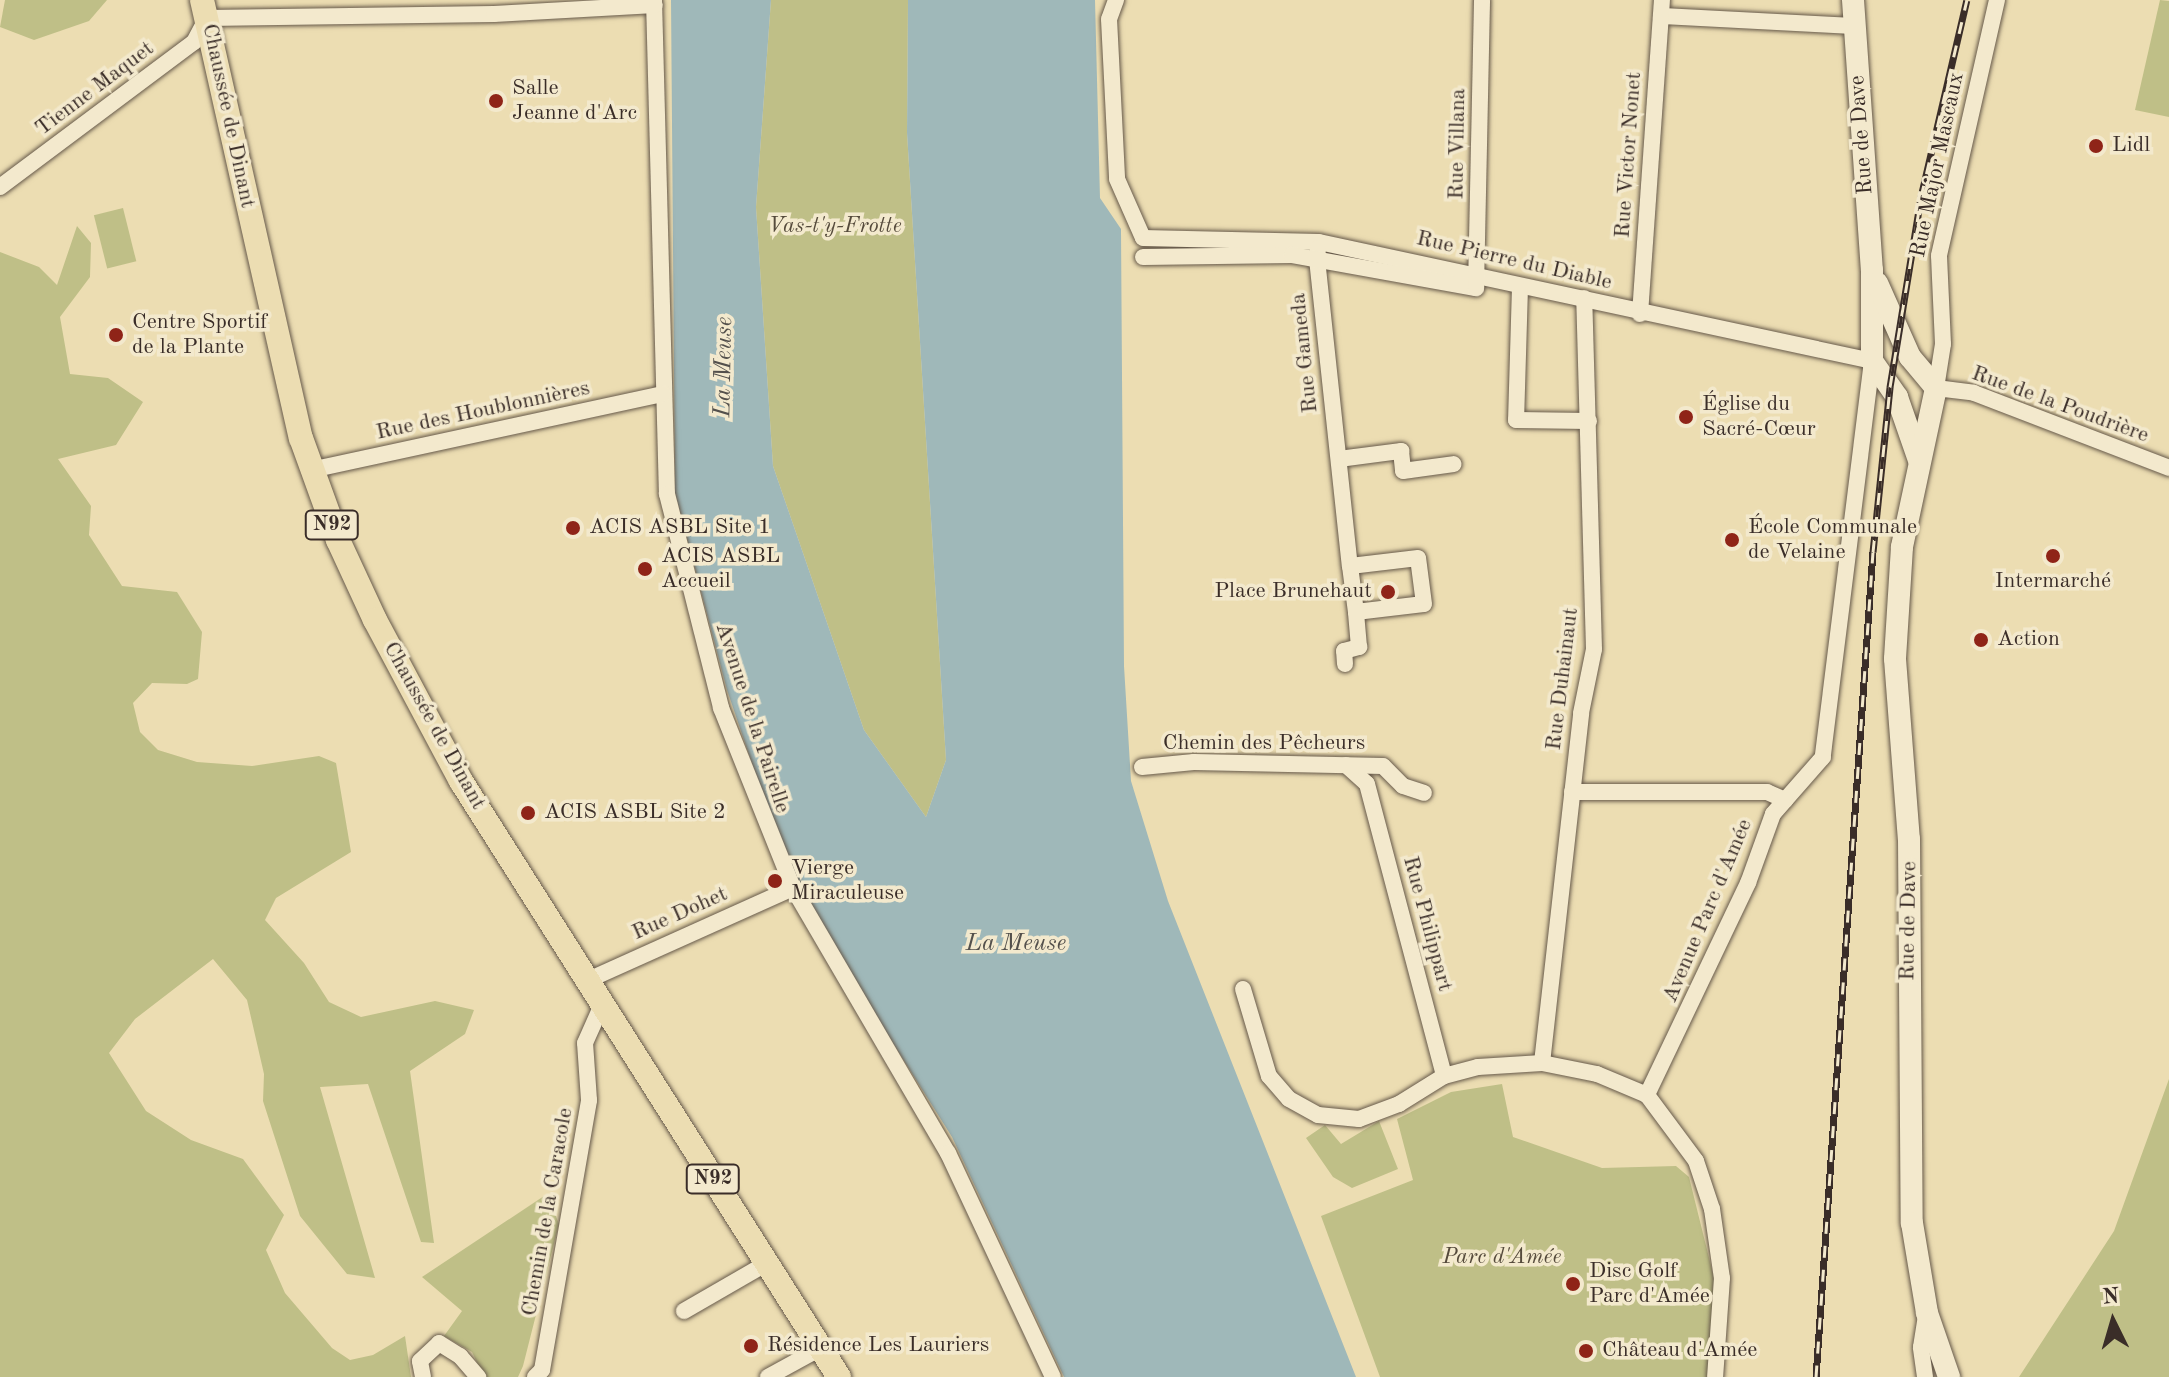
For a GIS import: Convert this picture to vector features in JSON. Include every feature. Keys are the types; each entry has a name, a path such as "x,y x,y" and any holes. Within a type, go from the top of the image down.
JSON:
{"main road":[{"name":"Rue de Dave","path":"1853,0 1872,270 1872,361"},
{"name":"Chaussée de Dinant","path":"204,9 311,470 375,620 454,768 601,1007 839,1377"},
{"name":"Rue de Dave","path":"1872,270 1910,357 1936,388 1902,547 1895,659 1909,839 1908,1159 1912,1223 1927,1313 1949,1377"},
{"path":"1910,357 1884,354 1872,361 1897,397 1919,462"},
{"path":"1897,397 1924,396 1936,388"}],"street":[{"name":"Rue Pierre du Diable","path":"1116,0 1109,19 1117,179 1143,238 1318,250 1584,298 1640,314 1872,361"},
{"name":"Rue Villana","path":"1477,280 1482,0"},
{"name":"Rue Major Mascaux","path":"1936,388 1943,344 1939,256 1997,0"},
{"path":"204,9 494,14 655,2"},
{"name":"Avenue de la Pairelle","path":"655,2 667,494 693,609 721,708 793,888 948,1153 1053,1377"},
{"path":"1662,8 1855,26"},
{"name":"Rue Victor Nonet","path":"1640,314 1662,8"},
{"name":"Tienne Maquet","path":"0,187 194,42 204,9"},
{"name":"Rue Pierre du Diable","path":"1143,257 1318,250"},
{"name":"Rue Gameda","path":"1318,250 1350,566"},
{"path":"1520,287 1516,420 1589,421"},
{"name":"Rue Duhainaut","path":"1542,1063 1572,792 1594,649 1584,298"},
{"name":"Avenue Parc d'Amée","path":"1647,1095 1748,883 1773,814 1823,757 1832,714 1872,361"},
{"name":"Rue de la Poudrière","path":"1936,388 1974,393 2169,468"},
{"name":"Rue des Houblonnières","path":"311,470 663,394"},
{"path":"1339,459 1401,451 1403,471 1454,464"},
{"path":"1345,664 1344,651 1359,647 1350,566 1418,558 1424,604 1356,612"},
{"name":"Chemin des Pêcheurs","path":"1142,767 1194,762 1383,766 1403,786 1424,793"},
{"path":"1346,765 1367,784 1403,786"},
{"name":"Rue Philippart","path":"1367,784 1444,1076"},
{"path":"1572,792 1767,792 1785,800"},
{"name":"Rue Dohet","path":"586,981 793,888"},
{"path":"1243,989 1269,1076 1289,1099 1318,1115 1338,1120 1378,1114 1444,1076 1478,1067 1542,1063 1597,1074 1647,1095 1696,1161 1712,1209 1722,1278 1715,1377"},
{"name":"Chemin de la Caracole","path":"535,1377 542,1370 589,1100 585,1043 601,1007"},
{"path":"684,1311 767,1263"},
{"path":"1925,1377 1921,1347 1927,1313"},
{"path":"423,1377 420,1361 439,1343 460,1356 478,1377"},
{"path":"768,1377 821,1348"}],"green space":[{"path":"5,0 107,0 89,21 34,40 0,27"},
{"name":"Vas-t'y-Frotte","path":"771,0 908,0 907,133 946,760 926,817 864,730 773,466 756,207"},
{"path":"2160,0 2169,1 2169,117 2135,110"},
{"path":"123,208 136,261 107,269 94,215"},
{"path":"77,226 91,243 90,277 60,317 70,374 108,378 143,402 116,445 58,459 91,506 89,535 122,586 177,592 202,632 198,679 187,684 152,683 133,703 140,732 158,750 197,762 252,766 319,756 336,763 351,852 276,898 265,920 304,963 329,1002 361,1017 435,1001 474,1010 465,1034 410,1071 434,1243 421,1242 368,1084 320,1087 375,1278 347,1274 300,1216 263,1101 264,1074 247,1000 213,959 135,1019 109,1053 146,1111 191,1140 243,1159 284,1215 266,1250 285,1293 332,1348 350,1360 373,1355 405,1336 411,1377 0,1377 0,252 39,267 57,285"},
{"path":"2169,1079 2169,1377 2019,1377 2114,1231"},
{"name":"Parc d'Amée","path":"1502,1084 1513,1137 1602,1168 1676,1166 1689,1177 1714,1278 1710,1377 1380,1377 1321,1216 1413,1180 1397,1119 1451,1092"},
{"path":"1379,1121 1398,1169 1352,1188 1333,1177 1306,1138 1325,1125 1341,1144"},
{"path":"547,1194 559,1224 523,1366 518,1377 484,1377 472,1352 444,1336 462,1311 422,1277"}],"water":[{"name":"La Meuse","path":"671,0 771,0 756,207 773,466 864,730 926,817 946,760 907,133 908,0 1095,0 1100,198 1121,229 1124,666 1131,781 1168,901 1356,1377 1064,1377 952,1137 816,921 777,837 727,690 675,493"}],"railway":[{"path":"1816,1377 1873,552 1890,387 1921,197 1967,0"}],"place":[{"name":"Salle Jeanne d'Arc","path":"496,101"},
{"name":"Lidl","path":"2096,146"},
{"name":"Centre Sportif de la Plante","path":"116,335"},
{"name":"Église du Sacré-Cœur","path":"1686,417"},
{"name":"ACIS ASBL Site 1","path":"573,528"},
{"name":"École Communale de Velaine","path":"1732,540"},
{"name":"Intermarché","path":"2053,556"},
{"name":"ACIS ASBL Accueil","path":"645,569"},
{"name":"Place Brunehaut","path":"1388,592"},
{"name":"Action","path":"1981,640"},
{"name":"ACIS ASBL Site 2","path":"528,813"},
{"name":"Vierge Miraculeuse","path":"775,881"},
{"name":"Disc Golf Parc d'Amée","path":"1573,1284"},
{"name":"Résidence Les Lauriers","path":"751,1346"},
{"name":"Château d'Amée","path":"1586,1351"}]}
